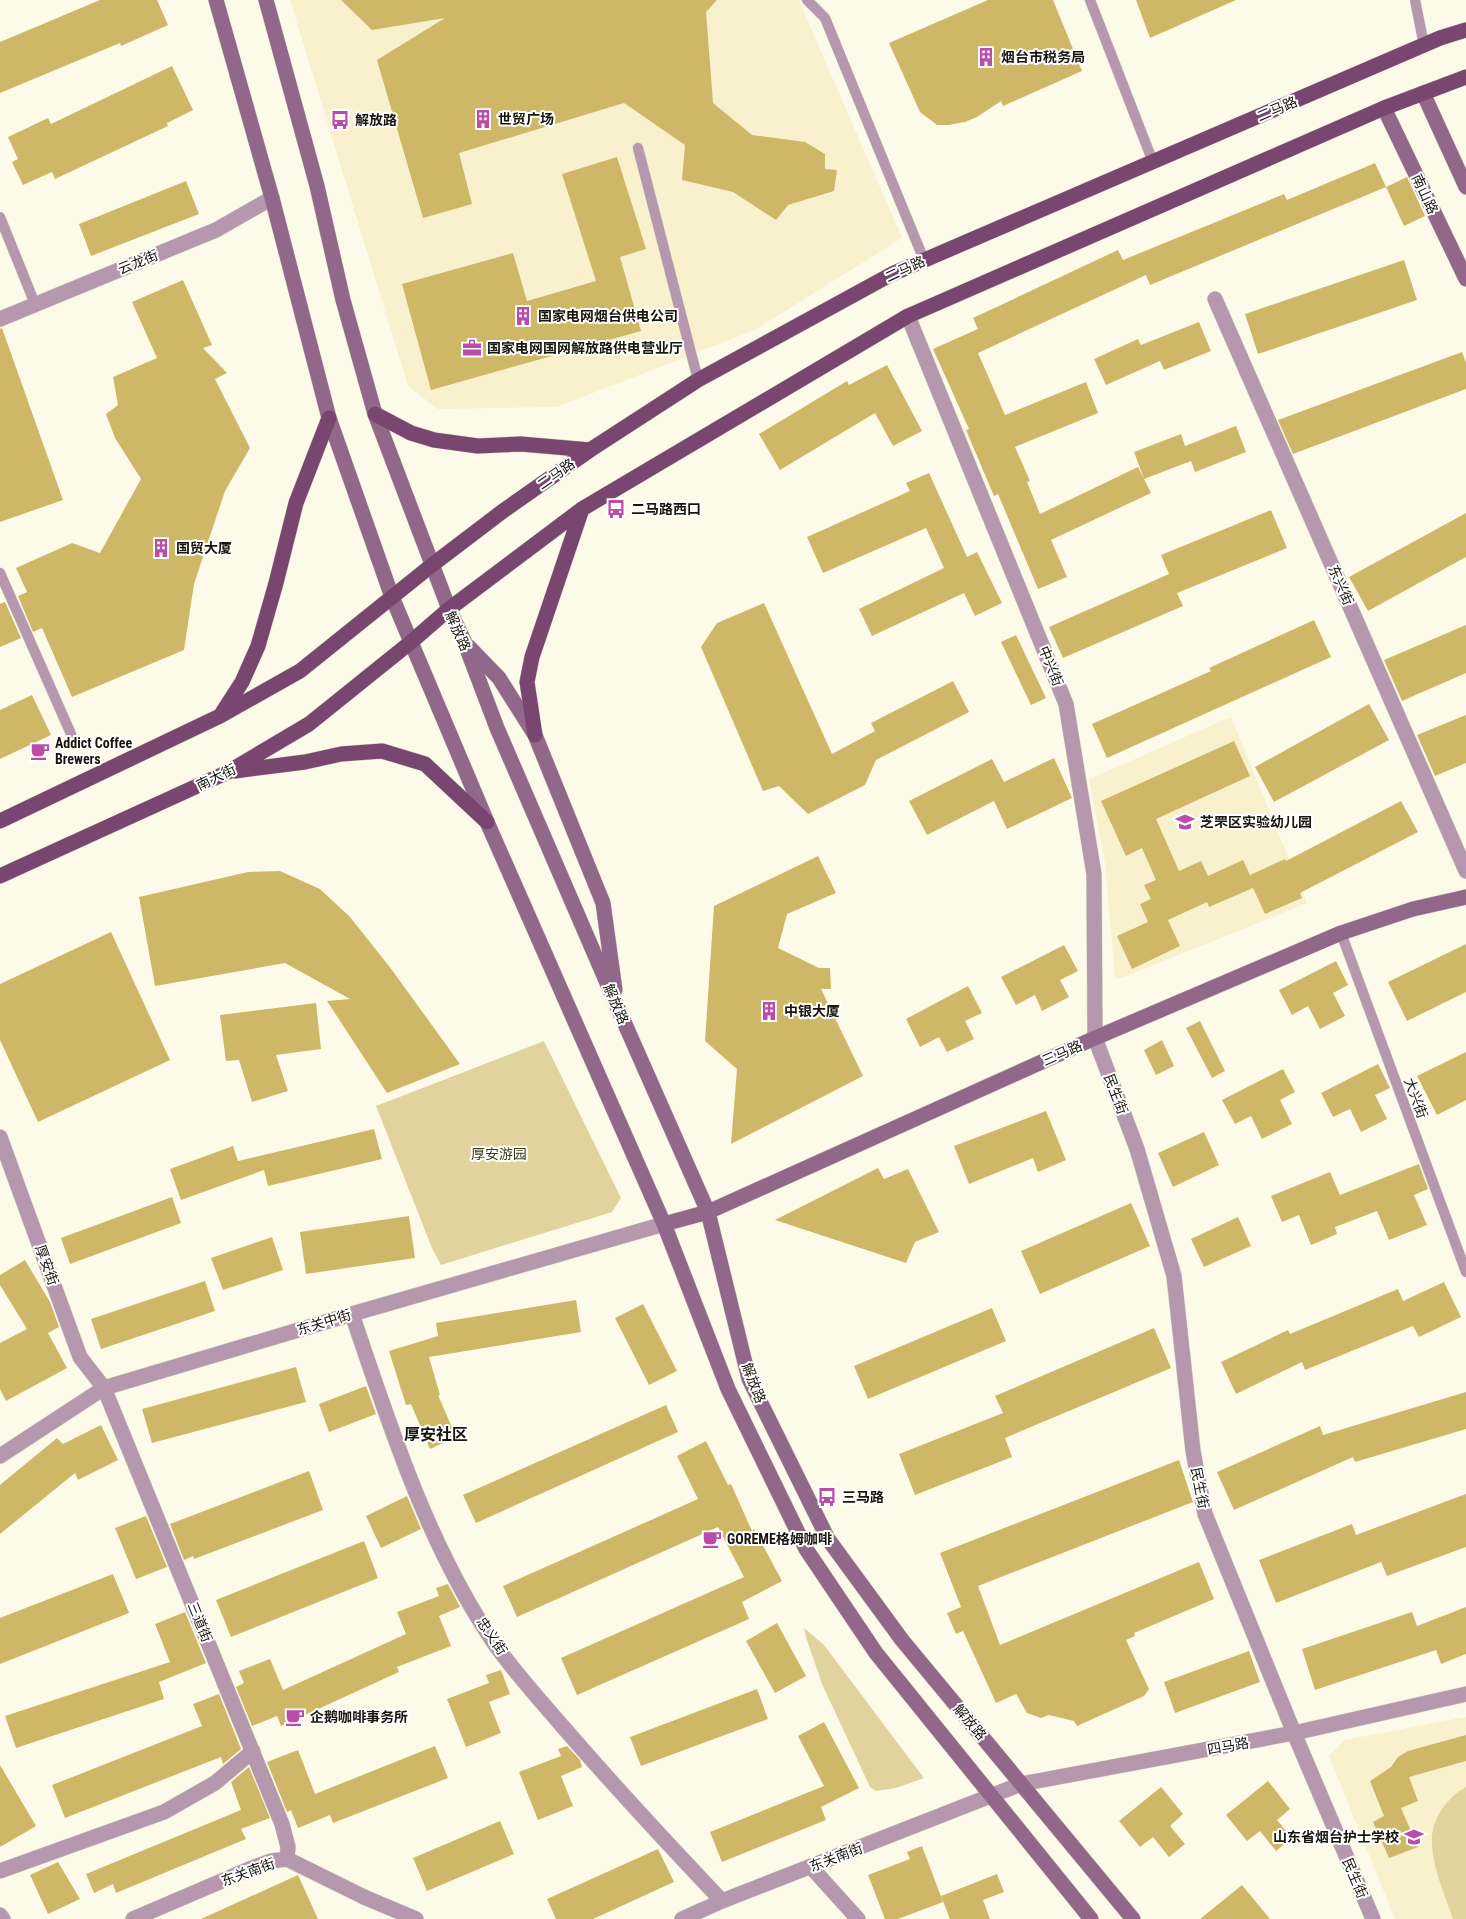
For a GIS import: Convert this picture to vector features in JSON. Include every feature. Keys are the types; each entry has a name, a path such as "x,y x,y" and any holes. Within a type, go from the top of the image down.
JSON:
{"main road":[{"name":"解放路","path":"216,0 272,198 329,418 392,596 487,822 664,1224 728,1389 806,1549 876,1653 1091,1919"},
{"name":"解放路","path":"266,0 317,186 343,300 375,414 449,609 464,641 497,728 708,1212 749,1379 828,1539 902,1640 1133,1919"},
{"name":"二马路","path":"392,596 503,511 590,450 698,380 892,274 1424,45 1466,30"},
{"path":"411,642 449,609 582,509 908,316 1384,108 1466,77"},
{"path":"1423,93 1466,187"},
{"name":"南山路","path":"1384,108 1466,279"},
{"path":"375,414 411,433 434,440 478,446 521,444 590,450"},
{"path":"220,716 242,682 258,646 296,503 329,418"},
{"path":"535,735 528,682 532,657 582,509"},
{"path":"0,821 220,716 300,672 392,596"},
{"path":"464,641 499,678 535,735 603,903 617,1006"},
{"name":"南大街","path":"0,876 228,772 310,724 411,642"},
{"path":"228,772 306,762 342,754 382,751 425,764 487,822"},
{"name":"三马路","path":"664,1224 708,1212 1095,1038 1341,933 1413,909 1466,897"}],"street":[{"name":"云龙街","path":"0,319 216,230 272,198"},
{"name":"东兴街","path":"1215,299 1466,871"},
{"name":"中兴街","path":"908,316 1066,704 1094,874 1095,1038"},
{"name":"民生街","path":"1095,1038 1137,1149 1174,1276 1193,1451 1205,1514 1294,1734 1373,1919"},
{"name":"厚安街","path":"0,1137 80,1357 104,1388"},
{"name":"东关中街","path":"0,1456 104,1388 664,1224"},
{"name":"忠义街","path":"352,1314 392,1434 435,1534 457,1580 494,1643 539,1699 612,1783 722,1901"},
{"name":"三道街","path":"104,1388 282,1824 288,1847 287,1858"},
{"name":"四马路","path":"990,1796 1022,1784 1294,1734 1466,1694"},
{"path":"0,1871 164,1812 215,1784 253,1751"},
{"name":"东关南街","path":"682,1919 722,1901 990,1796"},
{"name":"东关南街","path":"133,1919 252,1868 271,1861 287,1858 364,1897 416,1919"},
{"path":"810,1867 858,1919"},
{"path":"0,1915 3,1919"}],"lane":[{"path":"807,0 825,18 924,260"},
{"path":"1090,0 1153,162"},
{"path":"1415,0 1424,45"},
{"path":"638,148 698,380"},
{"path":"0,218 35,304"},
{"path":"0,573 71,734"},
{"name":"大兴街","path":"1341,933 1466,1272"}],"shaded area":[{"path":"290,0 800,0 902,238 755,330 557,407 438,409 408,386"},
{"name":"芝罘区实验幼儿园","path":"1231,717 1307,903 1119,979 1115,976 1105,864 1089,779"},
{"name":"山东省烟台护士学校","path":"1466,1717 1466,1919 1395,1919 1329,1756 1344,1740"}],"green space":[{"name":"厚安游园","path":"544,1041 621,1198 612,1212 441,1265 432,1248 376,1106"},
{"path":"804,1628 824,1645 924,1778 896,1788 876,1791 870,1787 822,1684"},
{"path":"1466,1787 1466,1919 1453,1919 1435,1863 1432,1835 1437,1818 1446,1803"}],"building":[{"path":"100,0 157,0 168,25 121,46 120,43 0,93 0,42"},
{"name":"世贸广场","path":"341,0 717,0 706,12 713,103 752,135 805,142 825,154 825,169 837,170 834,191 788,205 776,220 733,192 682,180 685,145 624,103 459,153 472,204 423,218 377,60 445,18 372,30"},
{"name":"烟台市税务局","path":"988,0 1053,0 1082,71 1003,106 1001,101 977,117 965,122 937,125 920,112 889,43"},
{"path":"1136,0 1236,0 1150,38"},
{"path":"172,66 193,110 167,123 168,126 55,179 52,172 23,185 12,162 18,159 8,137 48,118 51,124"},
{"name":"国家电网烟台供电公司","path":"617,157 646,249 620,257 641,331 431,390 402,284 513,253 527,301 596,281 562,174"},
{"path":"1375,163 1386,187 1150,285 1146,275 978,353 1005,415 1086,382 1098,413 1015,447 1030,481 1027,482 1040,514 1138,467 1151,493 1051,540 1067,577 1038,589 998,494 994,496 966,430 969,429 933,349 978,329 973,318 1118,250 1123,260 1284,194 1287,200"},
{"path":"1407,177 1425,216 1404,226 1386,187"},
{"path":"186,181 199,214 91,256 79,224"},
{"path":"1404,260 1417,300 1258,354 1245,314"},
{"path":"183,280 212,345 203,348 227,373 215,379 250,448 225,491 194,584 184,650 72,697 42,628 33,632 18,596 27,592 16,568 72,543 100,553 141,479 115,438 106,414 118,405 113,377 157,358 132,302"},
{"path":"1199,322 1211,351 1164,370 1160,361 1106,385 1094,359 1138,339 1141,345"},
{"path":"2,328 63,500 0,522 0,329"},
{"path":"1462,352 1466,363 1466,389 1293,454 1278,420"},
{"path":"887,365 922,431 893,446 875,413 780,470 759,434 847,381 849,385"},
{"path":"1236,426 1246,452 1195,472 1191,461 1144,479 1134,452 1181,434 1185,446"},
{"path":"929,473 967,557 977,552 1002,603 975,616 964,593 872,636 859,609 944,568 926,528 823,573 807,537 910,491 906,483"},
{"path":"1271,510 1287,548 1177,593 1183,606 1063,658 1049,627 1169,574 1161,555"},
{"path":"1466,513 1466,557 1368,611 1349,577"},
{"path":"5,602 21,638 0,647 0,604"},
{"path":"764,603 832,754 875,731 871,723 953,681 969,712 876,760 865,785 808,814 779,786 763,791 701,647 717,623"},
{"path":"1314,620 1331,657 1107,758 1092,724 1211,671 1209,668"},
{"path":"1466,625 1466,673 1402,701 1384,660"},
{"path":"1016,635 1046,698 1031,705 1001,642"},
{"path":"32,695 51,735 0,759 0,710"},
{"path":"1369,704 1389,740 1274,802 1255,767"},
{"path":"1466,715 1466,763 1435,776 1417,735"},
{"path":"1234,741 1250,776 1156,819 1179,871 1201,861 1208,876 1243,860 1250,875 1285,859 1286,861 1401,801 1418,832 1300,893 1302,898 1265,914 1253,888 1209,907 1207,902 1168,920 1180,946 1132,969 1117,936 1148,922 1140,904 1151,899 1144,885 1156,880 1142,848 1126,856 1101,801"},
{"path":"1054,758 1072,798 1007,829 994,801 927,835 909,801 992,759 1004,782"},
{"name":"中银大厦","path":"818,856 836,893 787,914 778,948 819,968 830,968 831,989 821,989 863,1076 731,1144 737,1069 705,1041 714,906"},
{"path":"280,871 320,889 350,917 392,970 460,1064 387,1093 327,1001 350,999 285,963 155,986 139,897 248,872"},
{"path":"111,932 170,1060 38,1122 0,1040 0,984"},
{"path":"1466,944 1466,992 1407,1021 1388,982"},
{"path":"1064,945 1078,971 1060,980 1069,997 1042,1011 1035,995 1016,1005 1001,977"},
{"path":"1336,961 1348,985 1333,993 1345,1016 1320,1029 1308,1006 1292,1015 1279,990"},
{"path":"968,986 982,1013 965,1021 974,1039 947,1052 939,1037 920,1047 906,1019"},
{"path":"316,1003 321,1049 276,1055 288,1091 252,1102 239,1060 226,1061 220,1015"},
{"path":"1200,1021 1225,1071 1212,1078 1186,1028"},
{"path":"1162,1040 1174,1066 1156,1075 1144,1050"},
{"path":"1466,1052 1466,1100 1437,1115 1417,1076"},
{"path":"1378,1064 1390,1088 1375,1095 1387,1119 1361,1132 1350,1109 1333,1117 1321,1093"},
{"path":"1283,1069 1295,1092 1280,1100 1292,1124 1262,1139 1251,1116 1235,1124 1222,1100"},
{"path":"1046,1111 1066,1160 1038,1172 1033,1158 969,1184 954,1146"},
{"path":"374,1129 382,1159 268,1186 264,1170 181,1200 170,1169 233,1146 238,1161"},
{"path":"1204,1132 1219,1165 1173,1187 1158,1153"},
{"path":"1419,1164 1428,1189 1414,1195 1427,1225 1389,1240 1377,1211 1335,1227 1337,1234 1311,1245 1299,1215 1282,1222 1271,1196 1330,1172 1340,1195"},
{"path":"878,1168 884,1179 908,1169 939,1232 915,1242 906,1263 775,1220"},
{"path":"172,1197 181,1223 70,1264 61,1238"},
{"path":"1131,1203 1150,1246 1040,1294 1021,1251"},
{"path":"409,1216 415,1258 306,1274 300,1232"},
{"path":"1238,1217 1251,1246 1204,1267 1191,1239"},
{"path":"272,1237 283,1270 223,1290 211,1258"},
{"path":"25,1260 50,1302 59,1327 48,1333 67,1368 6,1401 0,1389 0,1343 27,1329 0,1285 0,1275"},
{"path":"205,1281 215,1311 101,1349 91,1319"},
{"path":"1444,1282 1461,1317 1419,1337 1413,1326 1305,1370 1302,1362 1236,1394 1221,1362 1288,1330 1290,1334 1398,1289 1403,1301"},
{"path":"576,1300 581,1332 429,1357 440,1395 438,1395 456,1437 430,1449 411,1404 406,1405 389,1351 438,1336 436,1323"},
{"path":"643,1304 677,1371 649,1385 615,1318"},
{"path":"992,1308 1006,1341 868,1399 854,1366"},
{"path":"1154,1328 1171,1368 1005,1438 1012,1457 915,1495 899,1454 1003,1413 995,1396"},
{"path":"296,1367 306,1402 152,1443 142,1409"},
{"path":"366,1386 376,1414 329,1432 319,1404"},
{"path":"1466,1392 1466,1429 1355,1462 1353,1457 1234,1510 1217,1472 1320,1426 1323,1435"},
{"path":"666,1405 678,1432 476,1523 463,1495"},
{"path":"101,1425 118,1460 78,1480 75,1473 0,1534 0,1485 57,1438 63,1444"},
{"path":"706,1441 728,1485 731,1484 752,1531 754,1529 782,1581 742,1602 749,1619 577,1695 561,1658 744,1577 718,1527 517,1617 503,1586 698,1499 677,1456"},
{"path":"1179,1460 1193,1502 978,1586 1000,1645 1199,1562 1214,1599 1134,1633 1135,1636 1126,1640 1149,1689 1144,1696 1077,1726 1074,1721 1049,1715 1041,1718 1027,1713 1016,1694 996,1703 963,1631 956,1634 947,1613 961,1607 940,1553"},
{"path":"309,1471 323,1510 194,1559 193,1556 184,1560 170,1524"},
{"path":"1466,1494 1466,1547 1387,1576 1381,1562 1276,1603 1259,1560 1352,1524 1356,1535"},
{"path":"407,1496 421,1529 381,1548 366,1516"},
{"path":"146,1516 167,1567 136,1579 115,1528"},
{"path":"364,1541 378,1578 231,1637 216,1600"},
{"path":"113,1574 129,1613 0,1664 0,1618"},
{"path":"448,1584 460,1607 439,1616 451,1646 397,1667 399,1672 281,1726 277,1716 252,1726 236,1687 244,1683 239,1671 270,1659 283,1690 406,1634 397,1612 439,1596 436,1588"},
{"path":"1466,1607 1466,1654 1441,1664 1436,1650 1315,1690 1302,1649 1412,1612 1417,1626"},
{"path":"185,1612 206,1663 159,1682 164,1699 16,1748 5,1716 170,1662 155,1624"},
{"path":"777,1623 806,1676 775,1693 746,1641"},
{"path":"1249,1651 1260,1682 1175,1713 1164,1682"},
{"path":"501,1670 510,1694 489,1702 501,1733 466,1747 447,1699 489,1683 486,1675"},
{"path":"757,1689 768,1719 641,1766 630,1737"},
{"path":"219,1694 241,1749 223,1764 221,1757 65,1818 52,1785 202,1726 193,1704"},
{"path":"824,1722 859,1788 821,1807 826,1820 722,1862 710,1832 824,1786 798,1736"},
{"path":"1466,1735 1466,1761 1409,1777 1418,1801 1401,1808 1418,1847 1389,1858 1373,1822 1384,1816 1370,1781 1391,1767 1398,1757 1408,1751"},
{"path":"435,1746 448,1778 333,1823 330,1815 298,1828 291,1810 287,1812 267,1762 298,1750 315,1794"},
{"path":"567,1746 580,1760 582,1767 561,1776 573,1806 538,1820 519,1772 561,1756 558,1749"},
{"path":"0,1765 36,1826 0,1847"},
{"path":"249,1767 270,1818 241,1829 246,1839 116,1893 113,1884 94,1893 86,1874 241,1810 231,1782"},
{"path":"1268,1781 1290,1809 1277,1820 1292,1838 1276,1851 1260,1831 1247,1841 1226,1815"},
{"path":"1161,1787 1183,1814 1170,1826 1185,1844 1169,1857 1153,1837 1140,1847 1119,1821"},
{"path":"500,1821 514,1854 427,1891 413,1858"},
{"path":"922,1846 943,1902 898,1919 885,1919 868,1875 910,1859 907,1852"},
{"path":"658,1849 674,1882 593,1919 556,1919 547,1899"},
{"path":"58,1862 80,1899 48,1914 30,1875"},
{"path":"997,1874 1004,1892 983,1900 990,1919 950,1919 941,1896"},
{"path":"298,1875 318,1919 201,1919"},
{"path":"1242,1885 1270,1919 1200,1919"}],"place":[{"name":"烟台市税务局","path":"986,57"},
{"name":"世贸广场","path":"483,119"},
{"name":"解放路","path":"340,120"},
{"name":"国家电网烟台供电公司","path":"523,316"},
{"name":"国家电网国网解放路供电营业厅","path":"472,348"},
{"name":"二马路西口","path":"616,509"},
{"name":"国贸大厦","path":"161,548"},
{"name":"Addict Coffee Brewers","path":"40,751"},
{"name":"芝罘区实验幼儿园","path":"1185,822"},
{"name":"中银大厦","path":"769,1011"},
{"name":"三马路","path":"827,1497"},
{"name":"GOREME格姆咖啡","path":"712,1539"},
{"name":"企鹅咖啡事务所","path":"295,1717"},
{"name":"山东省烟台护士学校","path":"1414,1837"}],"district":[{"name":"厚安社区","path":"436,1434"}]}
